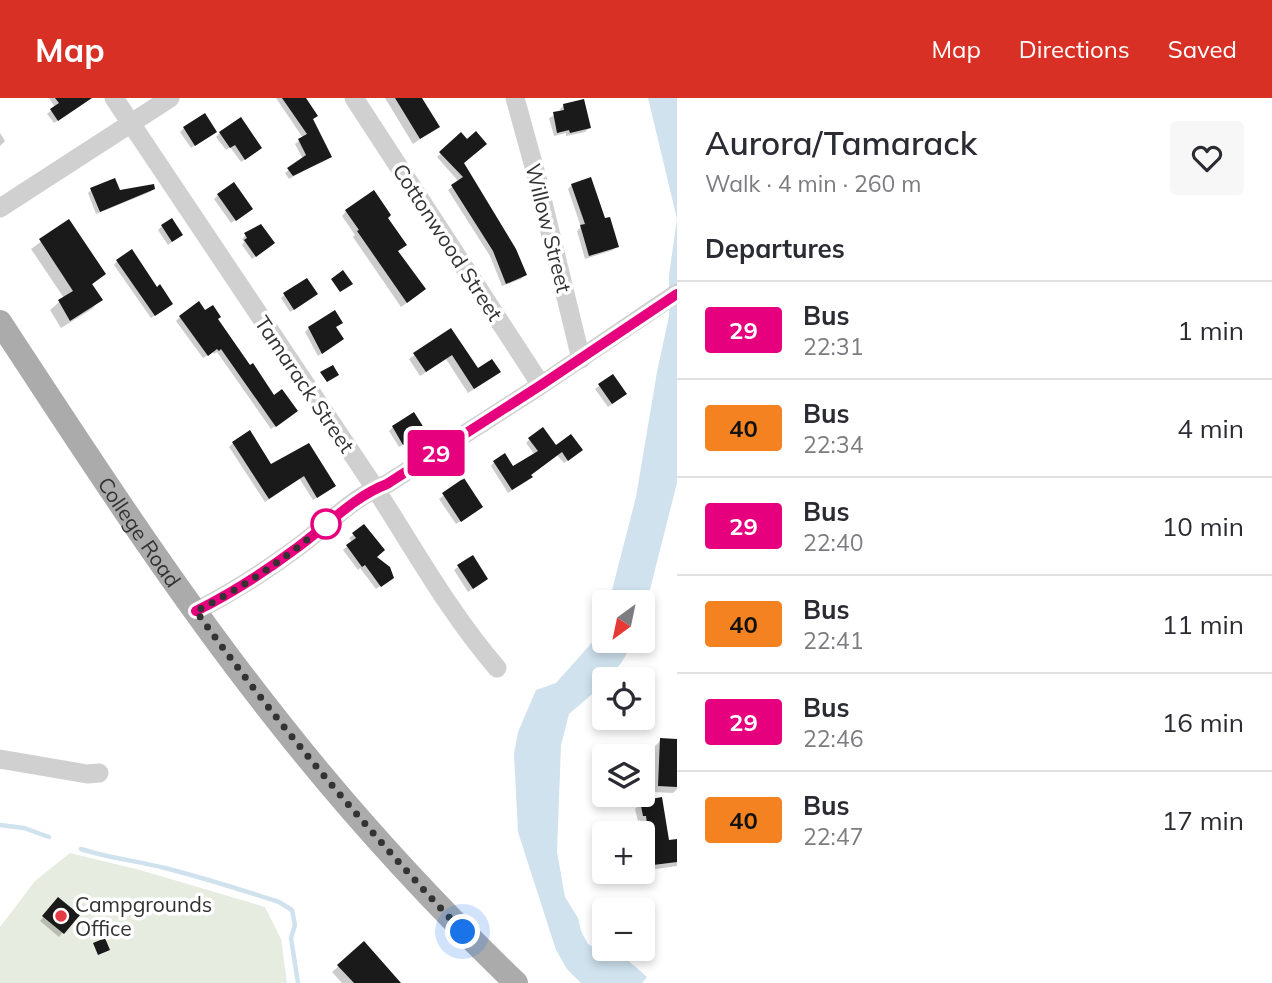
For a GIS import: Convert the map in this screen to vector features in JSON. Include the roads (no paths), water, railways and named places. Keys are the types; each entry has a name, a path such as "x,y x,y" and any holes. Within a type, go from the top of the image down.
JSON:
{"main road":[{"name":"College Road","path":"0,323 105,481 277,721 353,812 439,906 516,983"}],"street":[{"name":"Tamarack Street","path":"114,98 375,489 432,580 497,668"},
{"path":"0,208 170,98"},
{"name":"Cottonwood Street","path":"354,98 541,385"},
{"name":"Willow Street","path":"515,98 581,359"},
{"path":"196,611 298,547 375,489 387,484 541,385 669,299"},
{"path":"0,759 87,774 99,773"}],"water":[{"path":"648,98 677,98 677,219"},
{"path":"677,219 677,483 650,590 612,590 636,497 669,316 669,275"},
{"path":"592,643 592,653 627,653 618,667 592,667 592,694 569,714 561,745 557,852 565,897 578,918 588,944 592,946 592,961 629,961 647,977 642,983 581,983 567,969 556,950 518,832 514,754 518,732 536,690 556,683"}],"waterway":[{"path":"0,825 24,828 49,837"},
{"path":"81,849 208,880 279,902 292,910 295,925 291,938 298,983"}],"place":[{"name":"Campgrounds Office","path":"61,916"}]}
